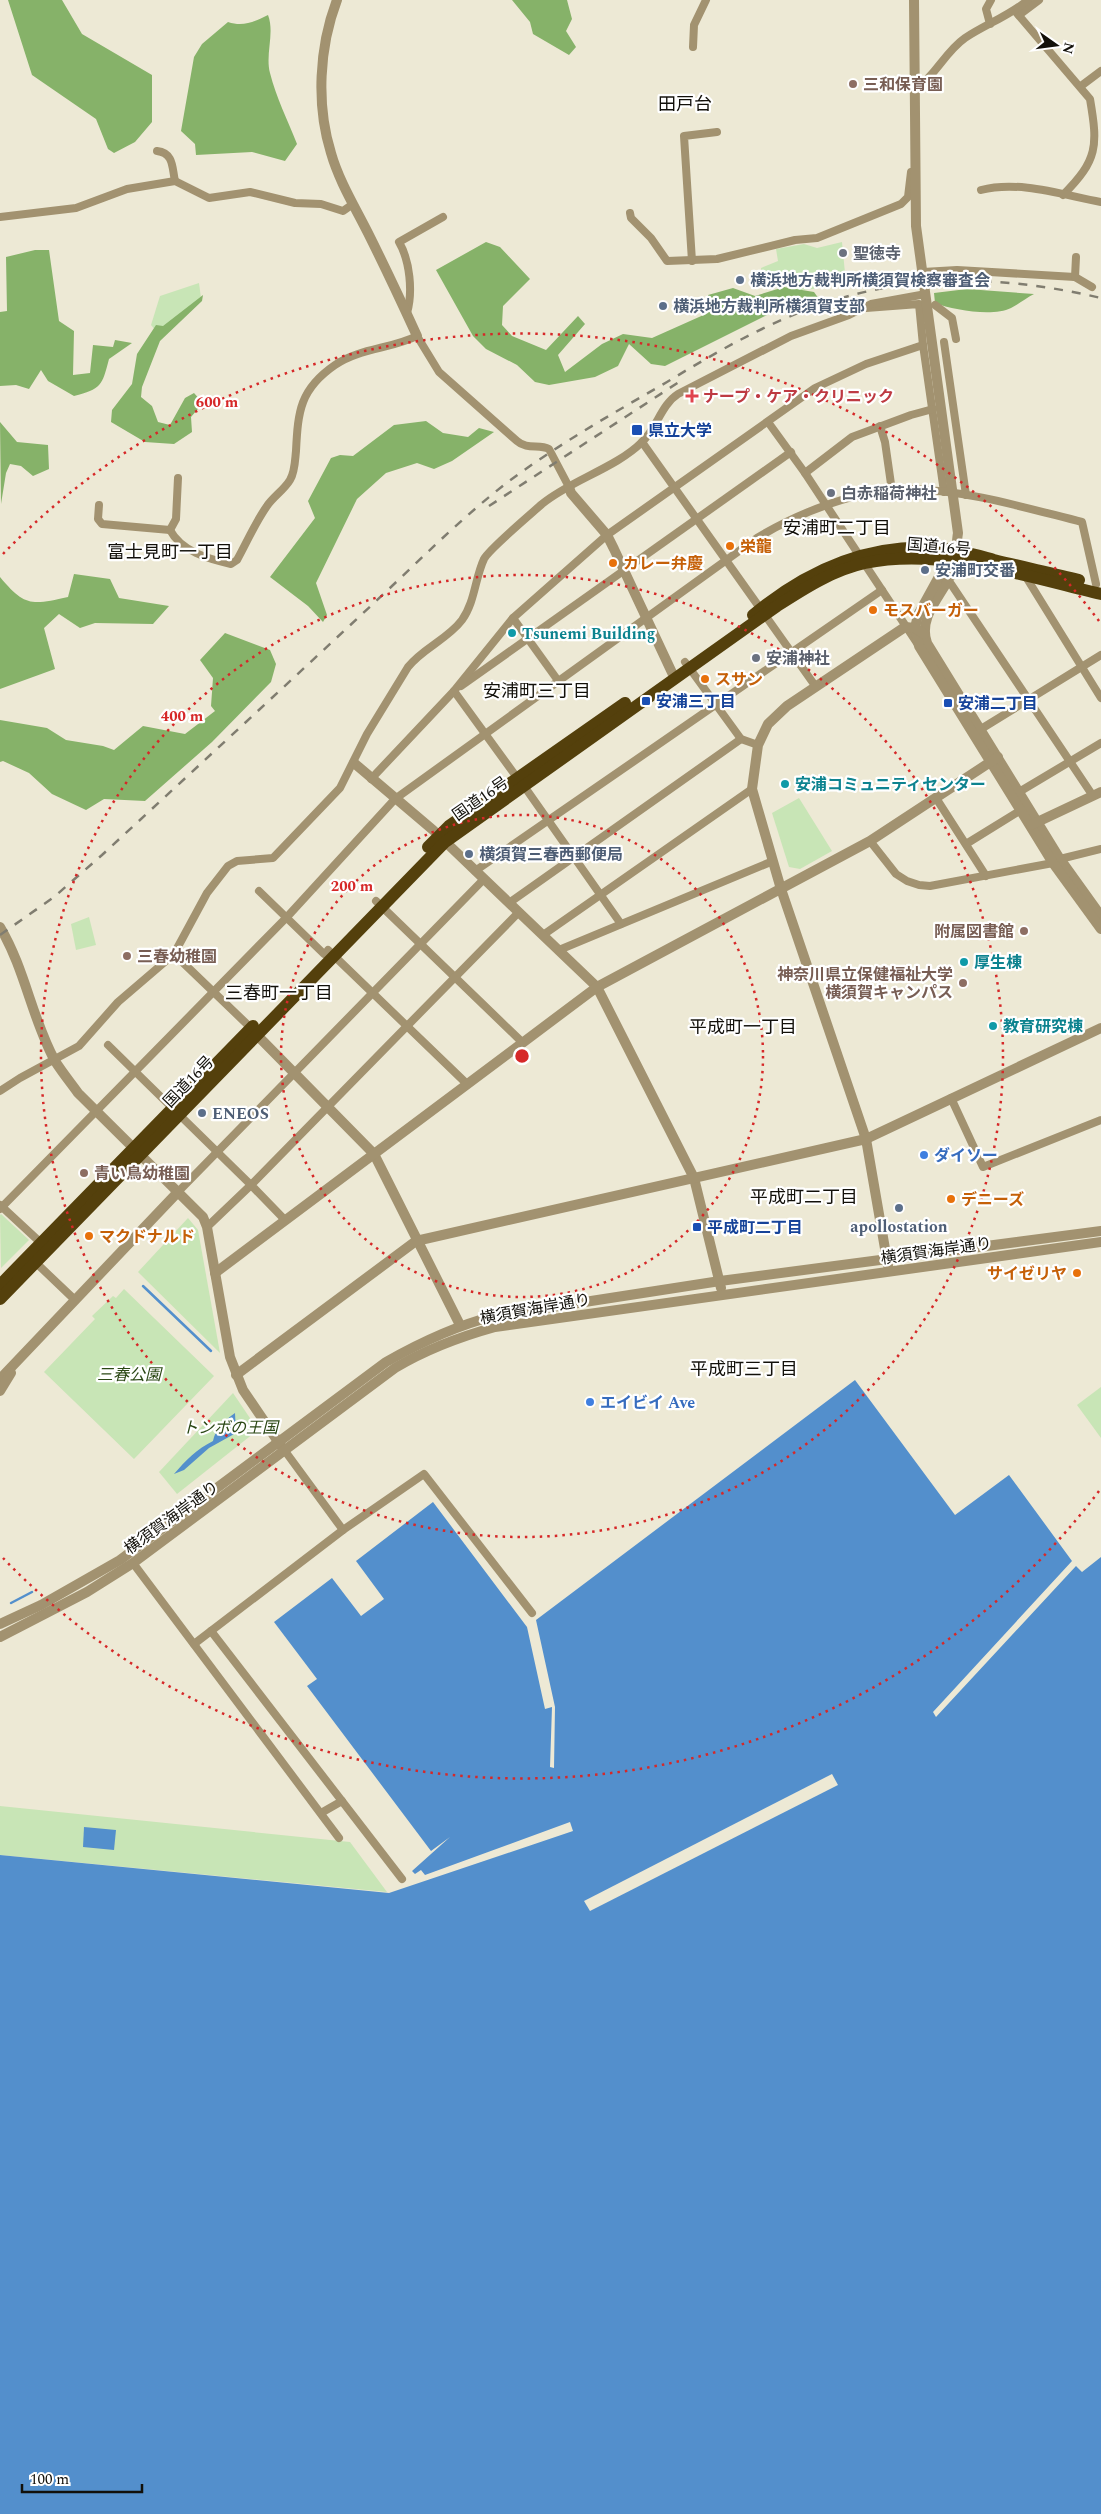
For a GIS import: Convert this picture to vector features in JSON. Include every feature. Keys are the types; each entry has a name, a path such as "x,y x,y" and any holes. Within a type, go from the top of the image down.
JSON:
{"highway":[{"name":"国道16号","path":"952,558 1026,577 1099,587"},
{"name":"国道16号","path":"0,1298 32,1259 328,953 442,839 762,612 818,580 862,559 952,558 1099,587"},
{"name":"国道16号","path":"0,1285 32,1259 41,1243 137,1151"}],"street":[{"path":"337,0 326,32 323,53 324,110 331,155 417,336 439,372 473,399 521,445 549,449 572,493 607,535 673,675"},
{"path":"692,47 694,25 706,0"},
{"path":"914,0 915,197 949,492"},
{"path":"990,24 986,9 991,0"},
{"path":"1017,13 1028,0"},
{"path":"914,89 928,81 937,66 964,39 990,24 1017,13 1038,0"},
{"path":"1017,13 1081,86 1090,99 1093,116 1094,154 1086,170 1063,195"},
{"path":"1081,86 1101,71"},
{"path":"630,213 631,218 651,238 667,261 692,261 717,258 795,240 817,238 901,204 908,198 911,180 914,89"},
{"path":"1093,116 1101,125"},
{"path":"692,261 684,136 717,132"},
{"path":"157,151 164,152 171,159 175,181"},
{"path":"0,217 76,208 127,189 175,181 209,198 250,192 295,203 321,204 343,211 353,204"},
{"path":"981,190 996,186 1052,192 1101,202"},
{"path":"407,313 410,303 408,272 404,251 399,242 442,217"},
{"path":"1075,277 1076,257"},
{"path":"923,272 957,270 1075,277 1092,287"},
{"path":"0,1091 78,1046 118,1002 174,954 199,905 228,866 237,861 272,858 340,788 367,734 408,667 416,657 439,642 461,622 468,612 484,558 543,504 642,442 664,408 678,394 791,336 849,316 871,304 926,294"},
{"path":"863,308 920,304 923,345 933,409 958,533 952,558 934,606 926,620 924,634 927,643 980,729 1021,810 1034,824"},
{"path":"935,306 952,318 956,339"},
{"path":"170,530 176,543 212,560 231,564 237,560 267,506 290,480 294,468 297,429 303,397 310,388 333,366 349,356 406,341 417,336"},
{"path":"944,342 966,495"},
{"path":"371,779 454,692 513,618 607,535 815,388 866,364 923,345"},
{"path":"805,473 852,437 933,409"},
{"path":"768,422 828,506 882,590 910,627 919,646 1019,792 1034,824 1101,929"},
{"path":"880,426 885,442 892,490"},
{"path":"642,442 816,687"},
{"path":"454,692 790,452"},
{"path":"170,530 176,519 178,478"},
{"path":"41,1243 1,1207 287,917 395,799 781,523 856,497 892,490 949,492 966,495 1082,522 1099,587"},
{"path":"99,505 98,519 102,524 170,530"},
{"path":"117,525 118,516"},
{"path":"1026,577 1101,698"},
{"path":"910,627 943,580"},
{"path":"943,580 951,584 1071,762 1097,794 1034,824"},
{"path":"475,871 547,819 882,590"},
{"path":"890,1272 866,1139 781,889 752,789 758,745 768,724 787,706 910,627 934,606"},
{"path":"513,618 559,682"},
{"path":"910,627 924,634"},
{"path":"980,729 1101,655"},
{"path":"688,665 741,740 758,745"},
{"path":"454,692 621,924"},
{"path":"509,903 741,740"},
{"path":"1019,792 1101,744"},
{"path":"215,1273 598,986 870,840 995,759"},
{"path":"354,763 442,839 598,986 694,1178 723,1294"},
{"path":"543,935 752,789"},
{"path":"936,798 986,876"},
{"path":"966,844 1021,810"},
{"path":"870,840 896,874 913,883 930,886 1057,861 1101,849"},
{"path":"559,950 773,861"},
{"path":"1057,861 1101,916"},
{"path":"0,1379 177,1192 218,1153 484,879"},
{"path":"259,892 373,993 467,1084"},
{"path":"379,904 522,1043"},
{"path":"207,1227 328,1107 519,912"},
{"path":"0,927 16,960 54,1060 78,1093 203,1217 207,1227 230,1357 236,1375 243,1390 277,1441 343,1530"},
{"path":"174,954 374,1154 416,1241 460,1325"},
{"path":"236,1375 416,1241 866,1139 1101,1028"},
{"path":"108,1045 285,1220"},
{"path":"951,1098 983,1168 1101,1120"},
{"path":"0,1624 41,1605 120,1560 277,1441 386,1362 422,1341 460,1325 494,1316 720,1281 1101,1231"},
{"name":"横須賀海岸通り","path":"0,1636 87,1592 133,1563 395,1368 425,1350 461,1337 495,1327 1101,1242"},
{"path":"32,1259 75,1300"},
{"path":"0,1391 21,1357"},
{"path":"194,1644 343,1530 424,1474 532,1613"},
{"path":"133,1563 339,1838"},
{"path":"211,1631 402,1879"},
{"path":"321,1813 342,1800"}],"green space":[{"path":"8,0 62,0 82,34 152,75 152,122 135,142 114,153 108,149 96,119 32,75"},
{"path":"512,0 567,0 572,19 566,31 576,47 569,55 533,34 530,22"},
{"path":"268,15 271,29 270,73 297,144 285,161 252,152 196,155 195,144 181,131 194,57 202,44 228,22 248,23"},
{"path":"486,242 500,247 530,279 503,306 502,325 512,336 546,350 578,316 585,324 558,355 565,372 602,344 623,334 652,338 708,313 708,295 733,288 755,296 784,287 814,292 819,299 775,311 665,366 651,364 629,344 618,366 595,377 549,385 535,382 517,365 486,349 473,336 436,270"},
{"path":"842,242 845,273 835,282 823,287 803,290 796,290 792,285 762,287 761,268 778,261 776,249 804,244 817,248"},
{"path":"35,250 49,250 59,321 74,331 73,375 90,373 93,345 113,347 115,340 132,343 109,359 102,381 90,391 74,396 48,381 41,370 29,389 16,385 0,386 0,312 7,311 6,257"},
{"path":"199,283 201,298 161,337 151,325 160,296"},
{"path":"967,289 1034,294 1011,308 994,312 962,310 935,303 934,293"},
{"path":"203,295 202,301 160,341 142,387 141,397 152,406 158,422 170,425 185,398 194,393 203,403 191,417 192,432 174,444 145,442 111,422 112,410 132,384 137,354 156,325 163,326"},
{"path":"426,421 443,433 468,437 479,428 494,432 452,461 434,469 417,463 386,473 357,499 316,583 327,615 323,622 308,606 270,577 315,518 308,501 331,458 340,455 353,456 394,425"},
{"path":"0,422 17,442 48,445 49,469 33,476 21,466 10,464 6,473 1,504"},
{"path":"74,574 110,579 119,598 169,606 153,624 95,623 80,628 59,614 44,628 55,669 0,689 0,577 23,599 37,602 68,597"},
{"path":"225,633 270,650 276,664 271,682 212,742 145,801 104,799 86,810 52,794 29,773 3,761 0,762 0,720 47,728 66,740 103,746 114,750 143,726 185,734 215,711 211,706 213,678 200,660"},
{"path":"799,798 832,851 800,869 789,867 772,813"},
{"path":"89,917 96,945 76,950 71,924"},
{"path":"0,1215 29,1240 1,1268"},
{"path":"188,1218 198,1230 220,1353 138,1272"},
{"name":"三春公園","path":"124,1289 214,1376 134,1459 44,1372 95,1319 92,1316 113,1296 116,1298"},
{"path":"1101,1387 1101,1438 1077,1405"},
{"name":"トンボの王国","path":"233,1393 258,1430 177,1494 159,1472"},
{"path":"0,1806 350,1842 387,1892 0,1855"}],"water":[{"path":"855,1380 955,1515 1009,1475 1072,1561 933,1712 936,1717 1076,1566 1082,1572 1101,1557 1101,2514 0,2514 0,1855 389,1893 573,1831 570,1822 425,1875 421,1870 415,1874 412,1871 450,1837 431,1851 307,1686 317,1679 274,1622 332,1578 361,1616 384,1599 356,1561 433,1502 527,1627 545,1709 552,1707 550,1767 554,1768 555,1707 536,1620"},
{"path":"235,1413 236,1433 209,1448 184,1470 174,1474 192,1455 213,1441 221,1425"},
{"path":"84,1827 116,1830 114,1850 83,1847"}],"pier":[{"path":"832,1774 838,1785 590,1911 584,1901"}],"waterway":[{"path":"143,1286 211,1351"},
{"path":"11,1603 32,1592"}],"railway":[{"path":"0,935 54,897 102,855 438,542 504,485 563,444 715,354 764,328 815,306 869,291 898,286 927,282 985,281 1043,287 1101,298"},
{"path":"489,506 682,380"}],"place":[{"name":"三和保育園","path":"853,84"},
{"name":"聖徳寺","path":"843,253"},
{"name":"横浜地方裁判所横須賀検察審査会","path":"740,280"},
{"name":"横浜地方裁判所横須賀支部","path":"663,306"},
{"name":"ナープ・ケア・クリニック","path":"692,396"},
{"name":"県立大学","path":"637,430"},
{"name":"白赤稲荷神社","path":"831,493"},
{"name":"栄龍","path":"730,546"},
{"name":"カレー弁慶","path":"613,563"},
{"name":"安浦町交番","path":"925,570"},
{"name":"モスバーガー","path":"873,610"},
{"name":"Tsunemi Building","path":"512,633"},
{"name":"安浦神社","path":"756,658"},
{"name":"スサン","path":"705,679"},
{"name":"安浦三丁目","path":"646,701"},
{"name":"安浦二丁目","path":"948,703"},
{"name":"安浦コミュニティセンター","path":"785,784"},
{"name":"横須賀三春西郵便局","path":"469,854"},
{"name":"附属図書館","path":"1024,931"},
{"name":"三春幼稚園","path":"127,956"},
{"name":"厚生棟","path":"964,962"},
{"name":"神奈川県立保健福祉大学 横須賀キャンパス","path":"963,983"},
{"name":"教育研究棟","path":"993,1026"},
{"name":"ENEOS","path":"202,1113"},
{"name":"ダイソー","path":"924,1155"},
{"name":"青い鳥幼稚園","path":"84,1173"},
{"name":"デニーズ","path":"951,1199"},
{"name":"apollostation","path":"899,1208"},
{"name":"平成町二丁目","path":"697,1227"},
{"name":"マクドナルド","path":"89,1236"},
{"name":"サイゼリヤ","path":"1077,1273"},
{"name":"エイビイ Ave","path":"590,1402"}],"district":[{"name":"田戸台","path":"685,104"},
{"name":"安浦町二丁目","path":"837,528"},
{"name":"富士見町一丁目","path":"170,552"},
{"name":"安浦町三丁目","path":"537,691"},
{"name":"三春町一丁目","path":"279,993"},
{"name":"平成町一丁目","path":"743,1027"},
{"name":"平成町二丁目","path":"804,1197"},
{"name":"平成町三丁目","path":"744,1369"}]}
